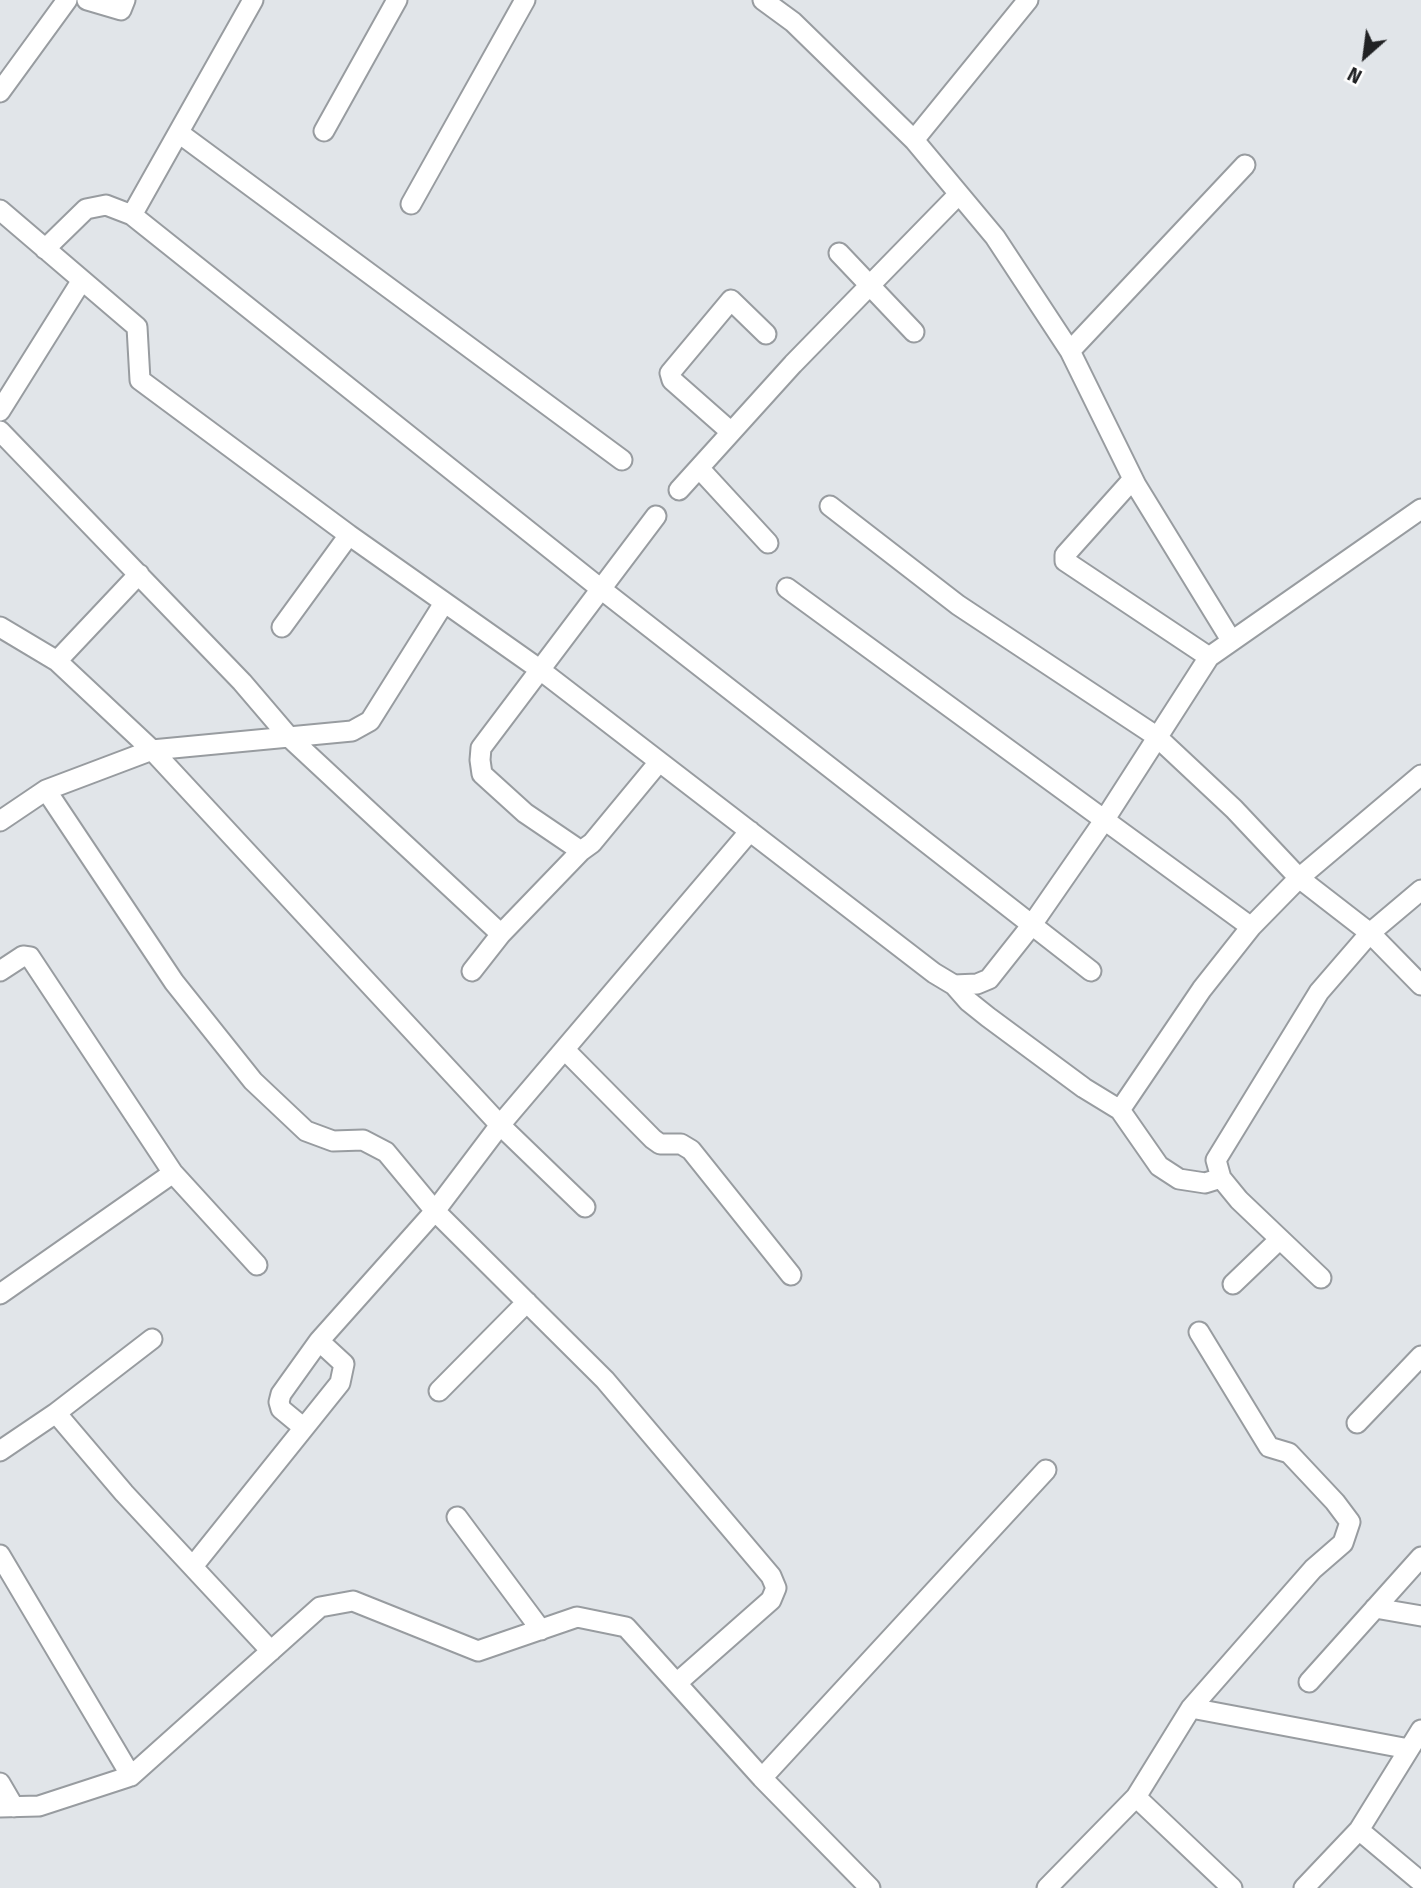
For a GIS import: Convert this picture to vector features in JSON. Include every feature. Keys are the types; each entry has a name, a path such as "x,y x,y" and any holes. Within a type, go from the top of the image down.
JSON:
{"street":[{"path":"0,92 67,0"},
{"path":"87,0 121,10 125,0"},
{"path":"132,215 253,0"},
{"path":"324,131 397,0"},
{"path":"411,204 525,0"},
{"path":"763,0 793,22 915,140 995,237 1070,351 1133,479 1231,639"},
{"path":"915,140 1028,0"},
{"path":"179,133 622,460"},
{"path":"1070,351 1245,165"},
{"path":"679,491 731,432 958,195"},
{"path":"45,249 86,209 106,205 132,215 601,589 1091,971"},
{"path":"0,210 137,327 140,380 349,535 539,669 934,973 954,985 988,1017 1084,1088 1119,1110 1159,1166 1179,1179 1205,1183 1221,1178"},
{"path":"839,253 915,332"},
{"path":"0,411 82,280"},
{"path":"731,432 672,380 670,373 731,300 766,334"},
{"path":"0,431 242,682 289,737 501,934"},
{"path":"699,468 768,543"},
{"path":"1133,479 1065,555 1065,561 1209,657"},
{"path":"830,506 958,605 1156,736 1234,809 1299,878 1370,933 1421,985"},
{"path":"954,985 989,979 1031,926 1103,822 1209,657 1231,639 1307,591 1421,509"},
{"path":"581,851 525,813 482,774 481,748 656,516"},
{"path":"282,627 349,535"},
{"path":"57,661 139,574"},
{"path":"787,588 1103,822 1251,927"},
{"path":"0,821 46,790 152,750 352,731 370,721 444,603"},
{"path":"0,627 57,661 152,750 500,1125 584,1207"},
{"path":"472,971 501,934 581,851 592,843 659,762"},
{"path":"1119,1110 1202,989 1251,927 1299,878 1421,775"},
{"path":"46,790 174,982 253,1080 306,1131 333,1141 363,1140 386,1152 435,1211 605,1380 771,1576 776,1588 771,1600 678,1682"},
{"path":"304,1428 281,1409 279,1402 281,1394 319,1341 435,1211 500,1125 566,1051 750,831"},
{"path":"1321,1278 1239,1200 1221,1178 1216,1160 1319,992 1370,933 1421,890"},
{"path":"0,971 23,956 30,957 173,1173 257,1265"},
{"path":"566,1051 653,1139 660,1144 681,1144 691,1150 791,1275"},
{"path":"0,1294 173,1173"},
{"path":"1233,1284 1280,1240"},
{"path":"439,1391 527,1302"},
{"path":"1049,1887 1136,1797 1191,1708 1313,1569 1343,1543 1350,1522 1289,1452 1269,1447 1199,1332"},
{"path":"0,1451 56,1413 152,1339"},
{"path":"194,1565 332,1394 344,1372 344,1364 319,1341"},
{"path":"1357,1423 1421,1356"},
{"path":"56,1413 124,1493 194,1565 271,1651"},
{"path":"762,1778 1046,1470"},
{"path":"457,1517 541,1630"},
{"path":"0,1555 131,1776"},
{"path":"1309,1682 1421,1557"},
{"path":"0,1783 7,1807 39,1806 131,1776 320,1607 353,1601 478,1651 577,1617 626,1627 762,1778 870,1888"},
{"path":"1375,1608 1421,1616"},
{"path":"1191,1708 1409,1749"},
{"path":"1304,1888 1359,1830 1421,1730"},
{"path":"1136,1797 1232,1888"},
{"path":"1359,1830 1421,1882"}]}
